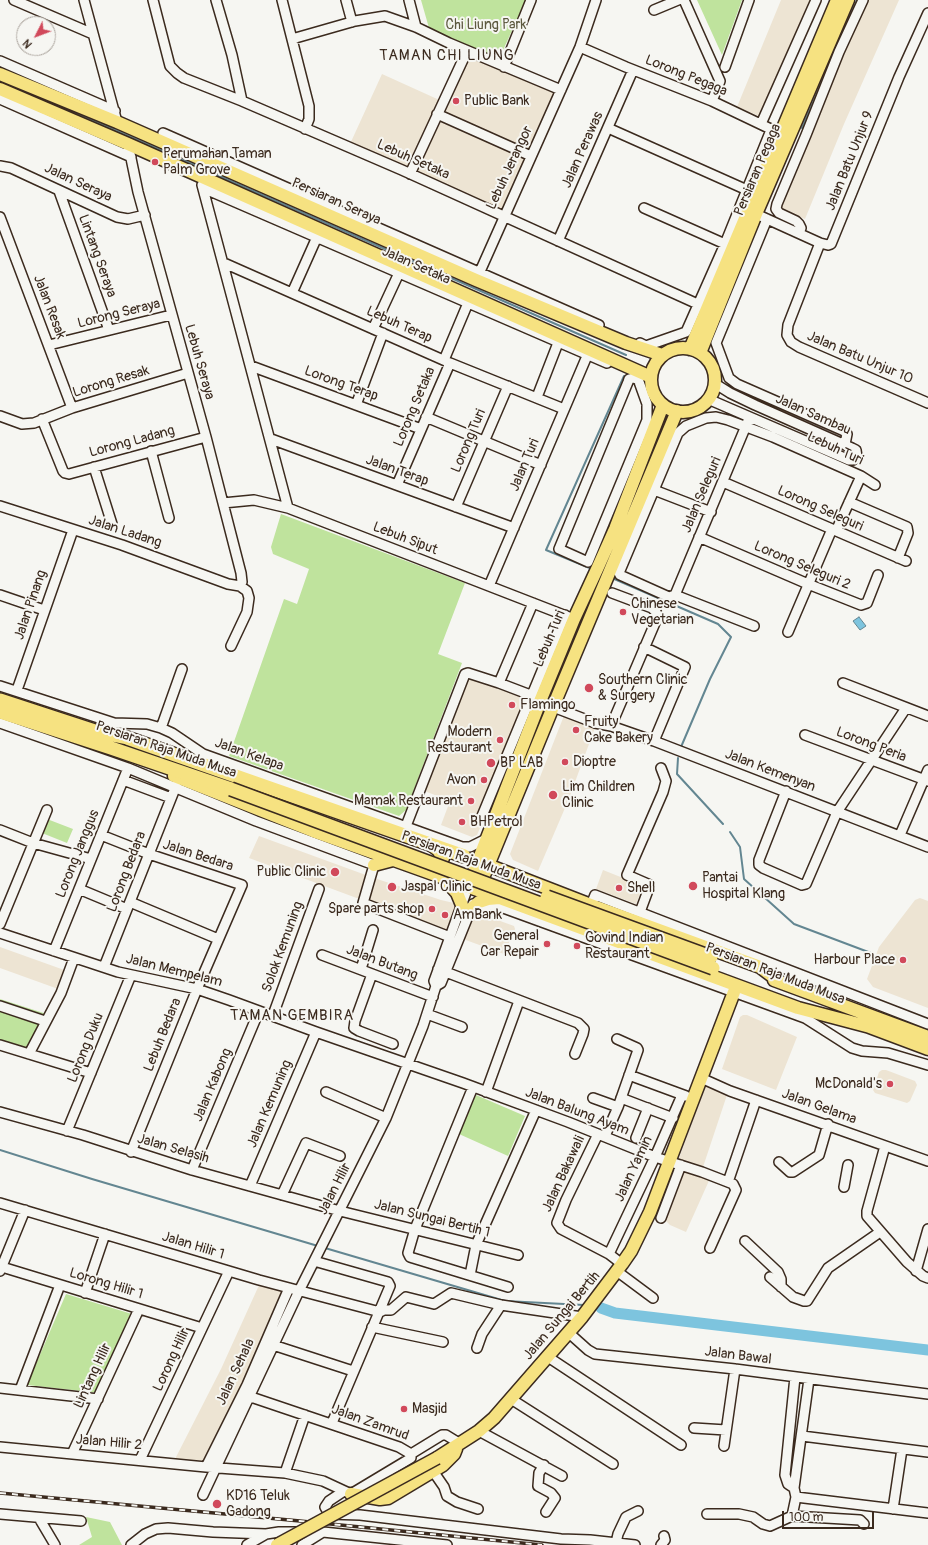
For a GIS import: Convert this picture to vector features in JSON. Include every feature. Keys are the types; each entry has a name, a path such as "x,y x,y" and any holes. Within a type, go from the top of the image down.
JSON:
{"highway":[{"name":"Persiaran Raja Muda Musa","path":"0,700 102,733 232,786 712,962"},
{"name":"Persiaran Raja Muda Musa","path":"0,712 232,786"},
{"path":"102,733 127,738 365,817 434,841 464,856"}],"main road":[{"name":"Persiaran Pegaga","path":"824,41 837,0"},
{"name":"Persiaran Pegaga","path":"695,351 703,306 780,134 824,41 848,0"},
{"name":"Persiaran Seraya","path":"0,74 116,117 478,276 626,343 662,355"},
{"path":"0,89 128,144 202,182 651,377"},
{"name":"Persiaran Pegaga","path":"695,351 756,214 780,134"},
{"path":"680,348 695,351 707,359 712,366 714,383 712,392 702,405 686,411 677,411 663,405 656,397 652,388 652,369 656,361 662,355 671,350 680,348"},
{"name":"Lebuh Turi","path":"473,888 483,863 494,821 536,697 552,672 569,617 596,573 615,529 663,405"},
{"name":"Lebuh Turi","path":"489,844 612,576 615,529 677,411"},
{"path":"552,672 548,690 549,698 554,704"},
{"path":"112,748 312,836 392,860 473,888 798,1008 870,1027"},
{"path":"420,870 433,870 440,865 443,858 434,841"},
{"path":"464,856 472,856 489,844 507,873"},
{"path":"464,856 591,905 685,935 760,967 780,982"},
{"path":"374,865 392,860"},
{"path":"444,878 452,885 466,907 488,899 500,898"},
{"path":"514,903 501,892 501,883 505,880 522,879"},
{"path":"598,935 631,954"},
{"name":"Persiaran Raja Muda Musa","path":"712,962 780,982 928,1037"},
{"name":"Persiaran Raja Muda Musa","path":"712,962 928,1050"},
{"name":"Jalan Sungai Bertih","path":"277,1545 437,1458 479,1431 494,1418 582,1317 620,1268 631,1251 650,1212 669,1162 687,1097 701,1078 734,992"},
{"path":"347,1493 380,1499 388,1498 443,1465 454,1454 459,1443"}],"street":[{"path":"14,0 93,34"},
{"path":"84,0 116,117"},
{"name":"Lebuh Setaka","path":"153,0 170,66 184,78 242,101 410,174 703,306"},
{"path":"216,0 232,55 242,101"},
{"path":"282,0 309,106 309,119 305,129"},
{"path":"346,0 352,22"},
{"path":"409,0 416,27"},
{"path":"504,67 530,0"},
{"name":"Lebuh Jerangor","path":"478,276 580,46 596,0"},
{"path":"654,10 678,0"},
{"path":"684,0 720,81 712,101"},
{"path":"725,67 749,0"},
{"name":"Persiaran Pegaga","path":"761,124 816,0"},
{"path":"799,233 801,228 799,224 779,213 776,209 777,204 839,52 863,0"},
{"name":"Jalan Batu Unjur 9","path":"820,243 828,245 831,244 899,77 928,13"},
{"path":"292,39 352,22 385,16 416,27 467,51 561,90"},
{"name":"Lorong Pegaga","path":"580,46 633,70 712,101 780,134"},
{"path":"410,174 467,51"},
{"path":"0,61 116,117"},
{"name":"Jalan Perawas","path":"558,241 633,70"},
{"path":"0,98 131,158"},
{"path":"437,114 531,156"},
{"path":"608,128 747,190"},
{"name":"Persiaran Seraya","path":"163,133 478,276 646,346 686,332 703,306 725,244 747,190 780,134"},
{"name":"Lebuh Seraya","path":"128,144 145,215 206,437 241,572 242,582 240,586"},
{"name":"Jalan Seraya","path":"0,166 11,168 117,217 128,219 145,215"},
{"path":"202,182 288,508"},
{"name":"Jalan Setaka","path":"202,182 316,237 468,304 588,356 615,366 618,363"},
{"name":"Lintang Seraya","path":"59,191 109,330"},
{"path":"644,208 725,244"},
{"path":"756,214 820,243"},
{"name":"Jalan Resak","path":"0,217 72,408"},
{"name":"Persiaran Pegaga","path":"767,219 716,343 729,378 737,384 844,431 847,434 845,444"},
{"path":"292,293 316,237"},
{"name":"Jalan Batu Unjur 10","path":"820,243 788,325 787,335 791,342 799,347 928,402"},
{"name":"Lebuh Terap","path":"224,263 447,361 564,409"},
{"path":"373,329 399,273"},
{"name":"Lorong Setaka","path":"397,485 426,417 468,304"},
{"name":"Lorong Seraya","path":"49,345 172,315"},
{"path":"356,405 383,333"},
{"path":"537,397 558,343"},
{"name":"Jalan Turi","path":"489,586 588,356"},
{"name":"Lorong Terap","path":"251,366 421,429"},
{"name":"Lorong Resak","path":"0,416 22,424 30,424 72,408 188,373"},
{"path":"634,378 638,379 647,404 648,420 615,529 588,562 560,549 628,382 630,379 634,378"},
{"name":"Jalan Sambau","path":"708,399 849,460 853,460 858,454 856,450 845,444 755,405 730,393 714,383"},
{"name":"Lorong Turi","path":"456,507 508,386"},
{"name":"Jalan Seleguri","path":"676,595 755,405"},
{"path":"426,417 541,465"},
{"name":"Lebuh Turi","path":"612,576 654,490 678,433 686,426 706,418 716,417 746,426 860,476 875,485"},
{"name":"Lorong Ladang","path":"42,419 65,473 69,474 206,437"},
{"name":"Jalan Terap","path":"271,439 514,528"},
{"path":"151,451 169,518"},
{"path":"94,467 112,524"},
{"path":"788,632 808,584 849,502 860,476"},
{"name":"Lorong Seleguri","path":"723,482 902,560 908,533 907,527 849,502"},
{"path":"654,490 711,512"},
{"name":"Lebuh Siput","path":"223,503 254,500 288,508 569,617"},
{"name":"Jalan Ladang","path":"0,506 178,565 228,584 240,586"},
{"name":"Jalan Pinang","path":"17,690 73,530"},
{"name":"Lorong Seleguri 2","path":"699,538 808,584 863,605 867,603 878,575"},
{"path":"612,576 621,576 669,597 676,595 754,626"},
{"path":"231,646 247,612 249,598 247,592 240,586"},
{"path":"606,724 644,648 658,616 652,608 612,593"},
{"path":"0,595 44,610"},
{"path":"499,683 533,603"},
{"path":"406,826 464,674 468,673 536,697 569,617"},
{"path":"644,648 685,667 654,741"},
{"path":"161,728 182,669"},
{"path":"843,683 928,716"},
{"name":"Jalan Kelapa","path":"0,686 17,690 114,723 147,724 161,728 172,733 203,754 365,817 406,826 434,841 462,847 470,847 478,844 489,844"},
{"name":"Lebuh Turi","path":"494,821 482,816 536,697"},
{"name":"Jalan Kemenyan","path":"554,704 595,723 606,724 654,741 928,847"},
{"path":"786,791 759,860 760,865 763,868 802,886 806,884 838,812 906,708"},
{"path":"0,723 176,786 256,821 312,836 374,865 363,903 450,937"},
{"name":"Lorong Peria","path":"805,735 926,780"},
{"name":"Lorong Janggus","path":"54,951 128,768"},
{"path":"640,912 650,885 627,875 663,792 666,781 661,768"},
{"path":"900,835 926,780 928,770"},
{"path":"123,780 170,798"},
{"name":"Lorong Bedara","path":"104,968 176,786"},
{"path":"0,924 47,810"},
{"path":"0,830 33,843 91,859"},
{"name":"Jalan Bedara","path":"101,835 149,854 242,885"},
{"name":"Lebuh Bedara","path":"131,1152 197,989 242,885"},
{"name":"Jalan Hilir","path":"442,971 473,888"},
{"path":"79,889 189,926 218,939"},
{"name":"Solok Kemuning","path":"273,1015 319,889"},
{"path":"591,905 595,895 640,912 685,935 928,1024"},
{"path":"466,907 478,911 490,905 498,906 805,1018 852,1048 862,1051 888,1053 928,1065"},
{"name":"Jalan Hilir","path":"203,1495 210,1467 248,1396 386,1118 427,1014 433,997 435,983 441,983 442,971 450,937 466,907"},
{"path":"361,970 373,930"},
{"name":"Jalan Mempelam","path":"0,933 104,968 197,989 408,1064"},
{"name":"Jalan Butang","path":"322,955 433,997"},
{"path":"28,1054 61,993 74,958"},
{"path":"442,971 582,1026 584,1029 583,1034 575,1054"},
{"path":"372,974 354,1027 359,1032 393,1044"},
{"name":"Lorong Duku","path":"67,1131 131,975"},
{"path":"486,1092 519,1002"},
{"path":"0,1006 45,1021"},
{"name":"Jalan Kabong","path":"192,1170 259,1011"},
{"path":"427,1014 462,1027"},
{"name":"Jalan Kemuning","path":"250,1186 316,1032"},
{"name":"Jalan Bakawali","path":"608,1254 558,1226 557,1223 566,1200 618,1107 638,1050 637,1048 617,1039"},
{"path":"0,1045 91,1073"},
{"name":"Jalan Balung Ayam","path":"408,1064 536,1110 655,1157 732,1184"},
{"path":"629,1075 687,1097"},
{"name":"Jalan Gelama","path":"701,1078 756,1100 828,1124 928,1161"},
{"path":"473,1087 415,1229 408,1253 410,1257 508,1287"},
{"path":"326,1092 386,1118"},
{"name":"Jalan Yamin","path":"608,1254 673,1118 687,1097"},
{"path":"593,1098 618,1107"},
{"path":"621,1098 673,1118"},
{"path":"710,1248 736,1190 732,1184 756,1100"},
{"path":"636,1138 648,1108"},
{"path":"470,1275 476,1245 510,1172 536,1110"},
{"name":"Jalan Selasih","path":"0,1112 192,1170 340,1211"},
{"path":"779,1162 790,1172 793,1172 819,1155 828,1124"},
{"path":"282,1195 306,1143 340,1156"},
{"path":"885,1146 867,1211 867,1216 916,1271 928,1278"},
{"path":"844,1187 848,1165"},
{"path":"661,1218 681,1166"},
{"name":"Jalan Hilir 1","path":"0,1203 229,1271 380,1312"},
{"path":"1,1269 25,1210"},
{"name":"Jalan Sungai Bertih 1","path":"340,1211 518,1255"},
{"path":"916,1271 928,1229"},
{"path":"770,1277 793,1297 807,1301 828,1268 880,1232"},
{"path":"85,1293 105,1234"},
{"path":"744,1242 778,1272 781,1279 781,1288"},
{"path":"608,1254 620,1268 652,1298"},
{"path":"314,1261 388,1282 390,1286 332,1423"},
{"name":"Lorong Hilir 1","path":"1,1269 60,1285 202,1328"},
{"name":"Lorong Hilir","path":"140,1460 229,1271"},
{"path":"20,1390 60,1285"},
{"name":"Jalan Sehala","path":"210,1467 289,1288"},
{"path":"380,1312 384,1310 391,1310 406,1297 434,1304 451,1293 501,1304 582,1317"},
{"path":"477,1348 482,1334 501,1304"},
{"name":"Lintang Hilir","path":"72,1454 139,1309"},
{"path":"372,1327 443,1342"},
{"name":"Jalan Bawal","path":"568,1333 595,1354 735,1369 928,1394"},
{"path":"273,1345 353,1371"},
{"path":"548,1357 681,1445"},
{"path":"724,1446 735,1369"},
{"path":"795,1377 785,1475 788,1484 795,1492 894,1509 928,1513"},
{"path":"792,1516 809,1379"},
{"path":"0,1388 98,1399"},
{"name":"Jalan Zamrud","path":"248,1396 332,1423 399,1447 411,1454 411,1458 409,1460 329,1501 325,1507 329,1514 360,1515 561,1539 616,1543"},
{"path":"511,1399 613,1464"},
{"path":"285,1473 305,1415"},
{"path":"694,1428 726,1430"},
{"path":"479,1431 562,1476"},
{"path":"411,1454 446,1434 459,1443"},
{"path":"802,1436 928,1452"},
{"name":"Jalan Hilir 2","path":"0,1447 285,1473 323,1481 347,1493"},
{"path":"894,1509 902,1449"},
{"path":"544,1465 538,1473 538,1486 551,1493 555,1498 546,1512"},
{"path":"433,1471 444,1487 447,1496 457,1502 478,1509"},
{"path":"635,1545 616,1543 618,1534 626,1517 638,1511"},
{"path":"0,1514 81,1521"},
{"path":"707,1514 739,1514 753,1517 763,1524 770,1526 792,1516 860,1520 864,1524"},
{"path":"40,1518 55,1545"},
{"path":"131,1545 133,1542 150,1531 168,1528 213,1532 266,1534 279,1532 323,1532 412,1543 447,1545"},
{"path":"302,1545 323,1532"},
{"path":"252,1544 266,1534"},
{"path":"661,1545 664,1540 664,1536"}],"shaded area":[{"path":"781,0 813,0 761,117 737,107"},
{"path":"866,0 899,0 844,124 805,219 778,208"},
{"path":"468,53 557,91 502,214 350,144 382,74 446,103"},
{"path":"469,676 528,696 478,819 483,821 477,835 472,837 441,825 450,801 422,790"},
{"path":"565,713 596,725 568,801 538,871 513,860 510,854"},
{"path":"259,836 374,878 441,900 458,904 448,932 249,858"},
{"path":"603,870 643,886 636,904 596,889"},
{"name":"Harbour Place","path":"920,898 928,901 928,1008 873,987 867,979 879,947 915,900"},
{"path":"473,914 481,914 514,926 515,929 504,954 463,939"},
{"path":"0,947 67,971 61,990 0,968"},
{"path":"747,1015 797,1037 776,1090 722,1069 740,1017"},
{"path":"886,1070 915,1081 917,1085 910,1101 907,1103 875,1093 873,1090 879,1072"},
{"path":"706,1083 728,1092 702,1170 712,1174 686,1232 670,1225 659,1214"},
{"path":"260,1283 286,1289 243,1387 204,1464 174,1461 221,1369"}],"green space":[{"name":"Chi Liung Park","path":"421,0 526,0 499,59 429,28"},
{"path":"697,0 742,0 722,55"},
{"path":"281,514 465,583 438,654 462,663 406,810 399,816 229,756 284,599 297,604 309,569 273,554 271,547"},
{"path":"47,819 73,829 67,843 42,833"},
{"path":"0,999 53,1016 33,1058 0,1048"},
{"path":"476,1095 525,1116 508,1156 459,1134"},
{"path":"66,1294 132,1314 99,1393 27,1385"},
{"path":"86,1517 110,1522 122,1545 79,1545 92,1537"}],"water":[{"path":"859,617 866,626 860,630 853,621"}],"waterway":[{"path":"837,45 857,0"},
{"path":"802,128 832,58"},
{"path":"40,97 626,355"},
{"path":"592,569 546,550 624,376"},
{"path":"612,578 718,624 731,637 710,679 681,747"},
{"path":"678,758 677,774 723,824"},
{"path":"730,832 740,847 744,879 794,924 871,953"},
{"path":"0,1150 318,1246"},
{"path":"325,1248 505,1301 584,1305"},
{"path":"601,1308 615,1313 928,1350"}],"railway":[{"path":"0,1493 542,1545"}],"place":[{"name":"Public Bank","path":"456,101"},
{"name":"Perumahan Taman Palm Grove","path":"155,162"},
{"name":"Chinese Vegetarian","path":"623,612"},
{"name":"Southern Clinic & Surgery","path":"589,688"},
{"name":"Flamingo","path":"512,705"},
{"name":"Fruity Cake Bakery","path":"576,730"},
{"name":"Modern Restaurant","path":"500,740"},
{"name":"Dioptre","path":"565,762"},
{"name":"BP LAB","path":"491,763"},
{"name":"Avon","path":"484,780"},
{"name":"Lim Children Clinic","path":"553,795"},
{"name":"Mamak Restaurant","path":"471,801"},
{"name":"BHPetrol","path":"462,822"},
{"name":"Public Clinic","path":"335,872"},
{"name":"Pantai Hospital Klang","path":"693,886"},
{"name":"Jaspal Clinic","path":"392,887"},
{"name":"Shell","path":"619,888"},
{"name":"Spare parts shop","path":"432,909"},
{"name":"AmBank","path":"445,915"},
{"name":"General Car Repair","path":"547,944"},
{"name":"Govind Indian Restaurant","path":"577,946"},
{"name":"Harbour Place","path":"903,960"},
{"name":"McDonald's","path":"890,1084"},
{"name":"Masjid","path":"404,1409"},
{"name":"KD16 Teluk Gadong","path":"217,1504"}],"district":[{"name":"TAMAN CHI LIUNG","path":"447,56"},
{"name":"TAMAN GEMBIRA","path":"292,1016"}]}
